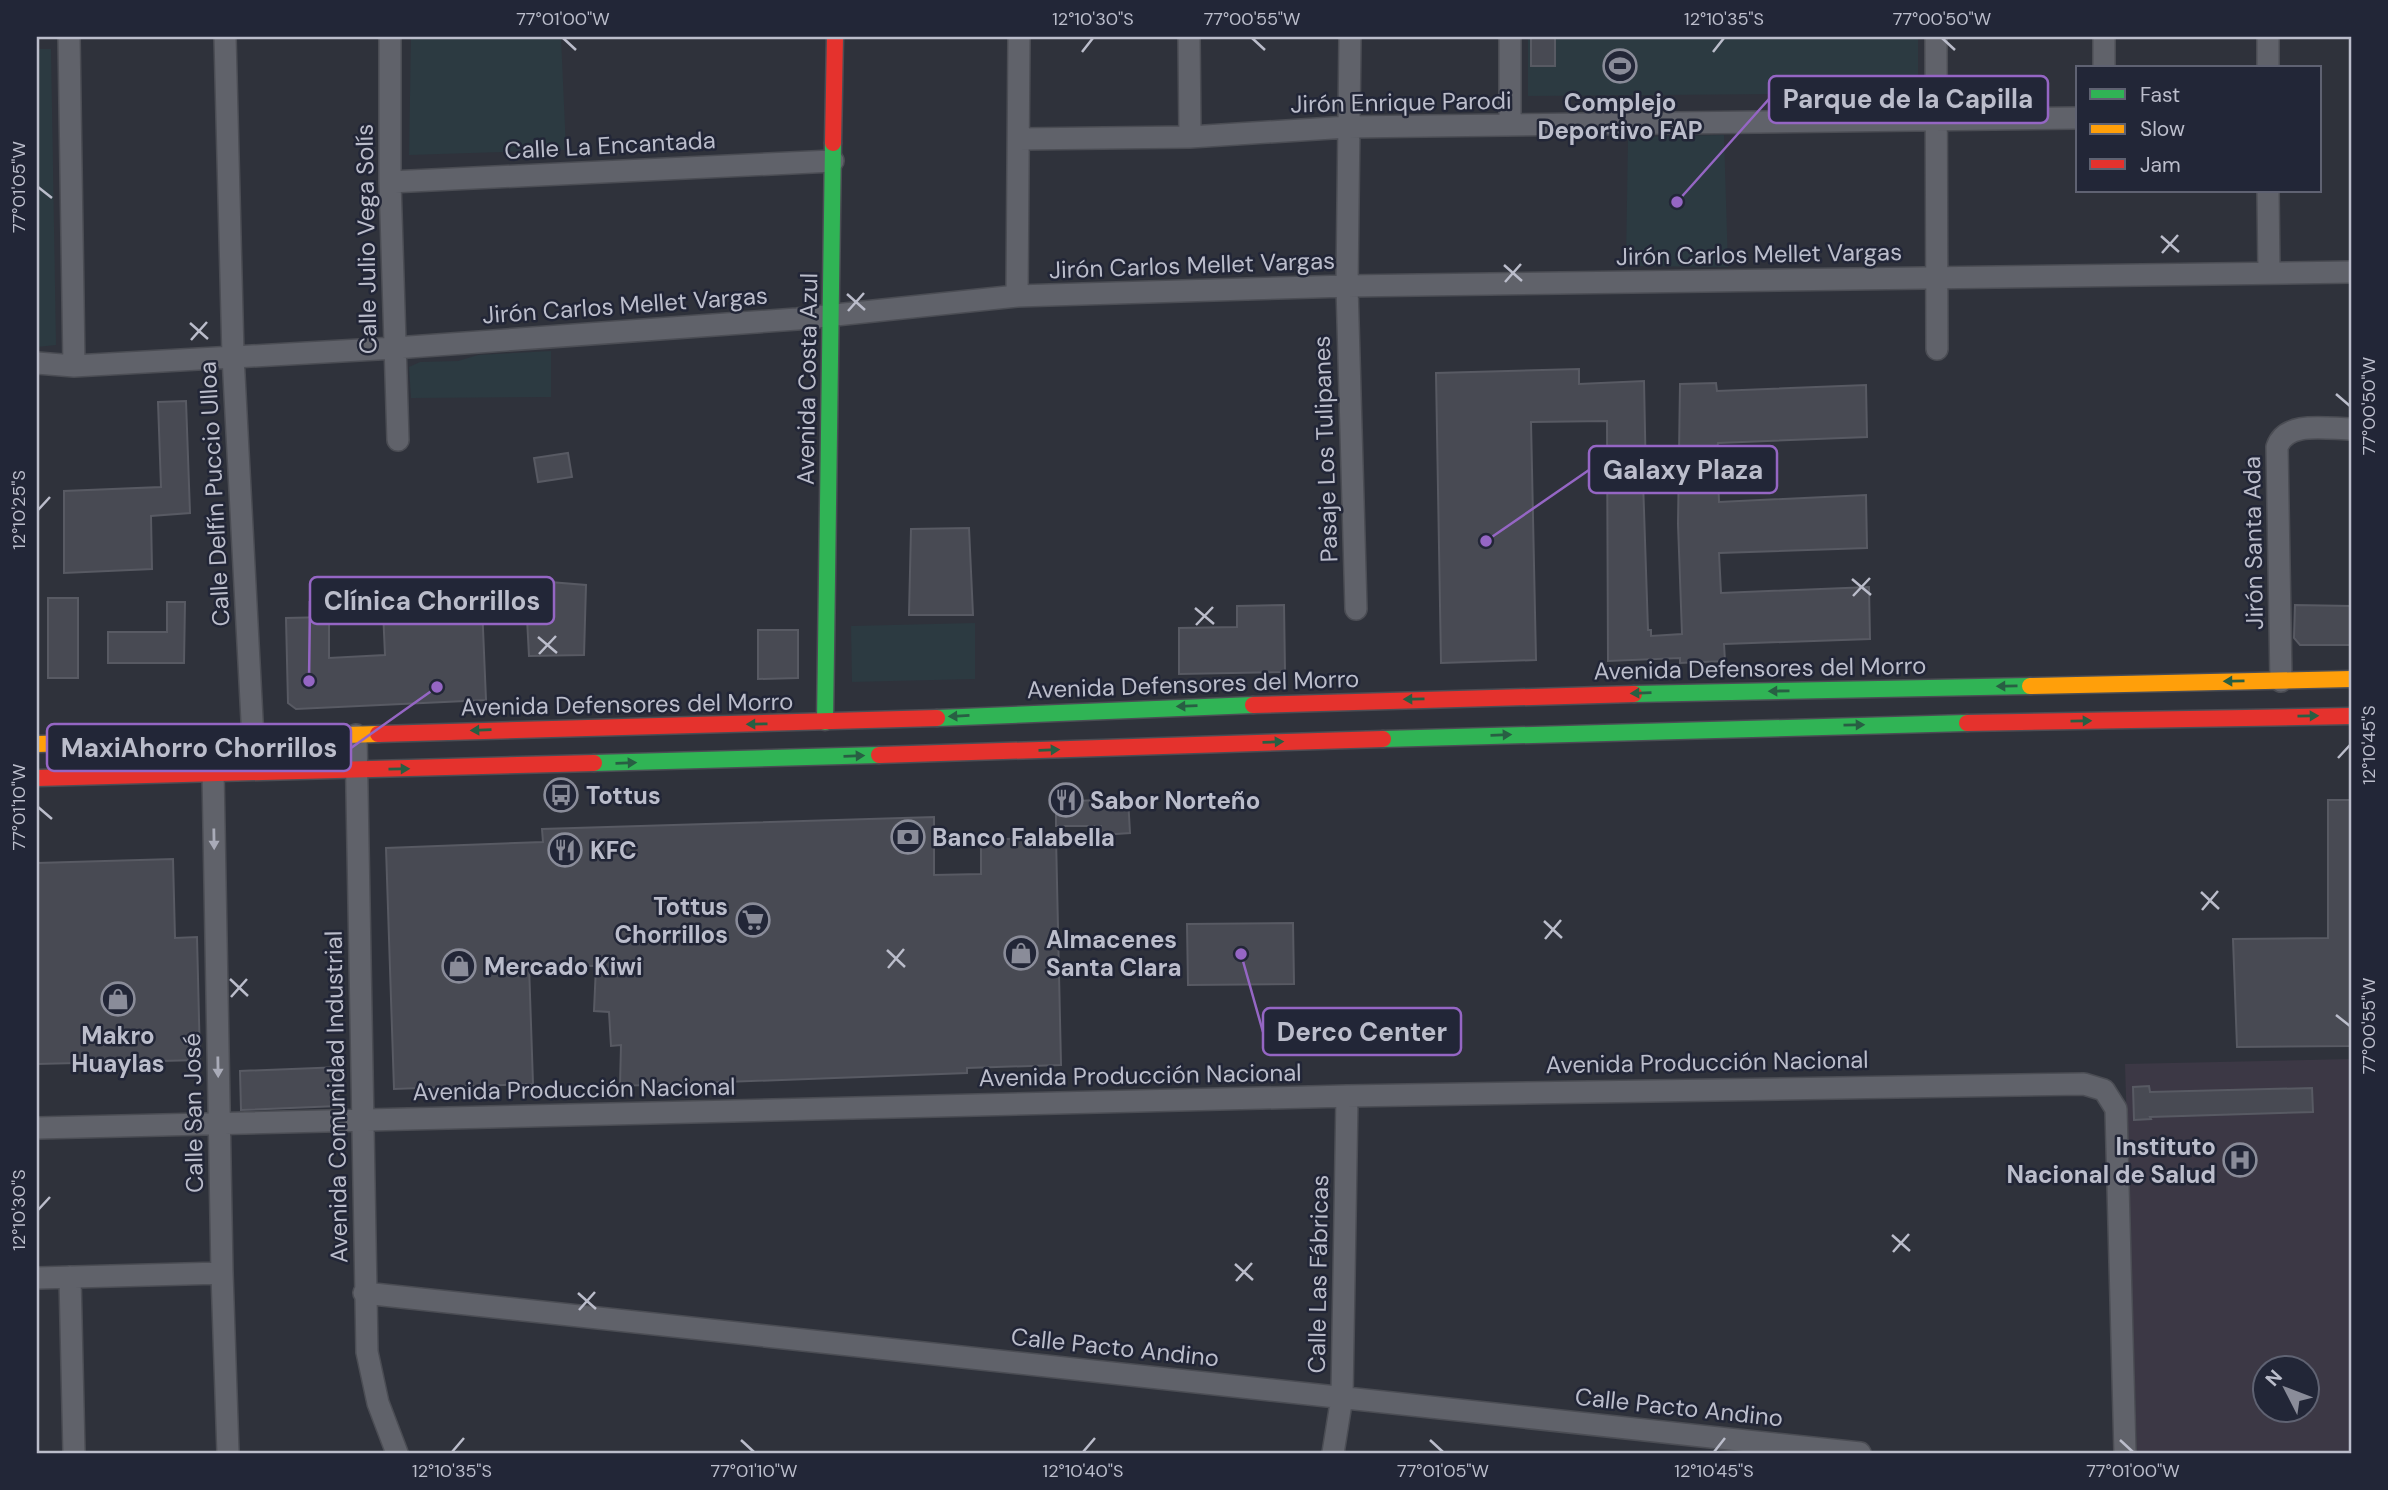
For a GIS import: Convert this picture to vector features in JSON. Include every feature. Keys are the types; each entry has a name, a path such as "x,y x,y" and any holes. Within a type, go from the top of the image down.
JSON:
{"main road":[{"name":"Avenida Costa Azul","path":"825,722 835,37"},
{"name":"Avenida Defensores del Morro","path":"37,778 357,769 1711,710 2351,679"},
{"name":"Avenida Defensores del Morro","path":"37,744 825,722 1096,709 1711,710 2351,716"}],"street":[{"path":"69,37 74,366"},
{"name":"Calle Delfín Puccio Ulloa","path":"225,37 233,356 253,739"},
{"name":"Calle Julio Vega Solís","path":"390,37 390,182 398,440"},
{"path":"1017,296 1019,37"},
{"path":"1189,37 1190,137"},
{"name":"Pasaje Los Tulipanes","path":"1350,37 1347,286 1356,609"},
{"path":"1510,37 1510,125"},
{"path":"1936,37 1937,349"},
{"path":"2104,37 2104,66"},
{"path":"2268,37 2268,66"},
{"name":"Jirón Enrique Parodi","path":"1018,139 1190,137 1348,127 2076,118"},
{"name":"Calle La Encantada","path":"390,182 833,161"},
{"path":"2268,192 2269,273"},
{"name":"Jirón Carlos Mellet Vargas","path":"37,363 74,366 395,348 831,316 1017,296 1347,286 2351,272"},
{"name":"Jirón Santa Ada","path":"2281,681 2277,446 2280,436 2289,430 2351,429"},
{"name":"Avenida Comunidad Industrial","path":"356,735 367,1352 378,1403 397,1453"},
{"name":"Calle San José","path":"213,771 228,1453"},
{"name":"Avenida Producción Nacional","path":"37,1128 1347,1096 1880,1085 2084,1084 2104,1090 2116,1109 2125,1453"},
{"name":"Calle Las Fábricas","path":"1333,1453 1342,1397 1347,1096"},
{"path":"37,1278 222,1273"},
{"path":"70,1277 75,1453"},
{"name":"Calle Pacto Andino","path":"364,1293 1860,1453"}],"shaded area":[{"path":"411,37 561,37 566,150 409,155"},
{"path":"1528,37 1918,37 1918,93 1528,96"},
{"path":"37,49 51,49 56,345 37,347"},
{"path":"1724,135 1728,267 1626,266 1628,137"},
{"path":"551,351 551,397 411,398 409,367 420,362 458,361 478,355"},
{"path":"975,623 975,679 852,682 851,626"},
{"name":"Instituto Nacional de Salud","path":"2351,1059 2351,1453 2137,1453 2125,1064"}],"building":[{"path":"1531,37 1555,37 1555,66 1531,66"},
{"path":"1579,369 1579,384 1644,381 1646,481 1643,481 1648,630 1651,630 1651,636 1682,634 1678,524 1680,384 1716,383 1717,391 1866,385 1867,437 1718,443 1717,449 1719,502 1866,495 1867,548 1719,553 1721,593 1869,587 1870,639 1724,644 1725,661 1680,663 1680,658 1608,661 1607,421 1531,422 1536,660 1441,663 1436,373"},
{"path":"186,401 190,513 151,516 152,569 64,573 64,491 161,487 158,402"},
{"path":"568,453 572,477 538,482 534,458"},
{"path":"969,528 973,615 909,615 911,529"},
{"path":"525,580 586,585 584,655 529,656"},
{"path":"48,598 78,598 78,678 48,678"},
{"path":"167,602 185,602 184,663 108,663 108,632 167,632"},
{"path":"482,605 486,700 296,709 288,703 286,618 329,617 329,658 385,655 383,610"},
{"path":"1284,605 1285,672 1179,674 1179,628 1237,627 1237,606"},
{"path":"2295,605 2351,606 2351,645 2300,645 2294,638"},
{"path":"758,630 798,630 798,678 758,679"},
{"path":"1056,792 1079,792 1079,801 1128,798 1130,833 1101,835 1101,826 1056,826"},
{"path":"2328,800 2351,800 2351,1046 2237,1047 2233,939 2328,938"},
{"name":"Tottus Chorrillos","path":"934,817 934,875 981,874 981,840 1056,837 1061,1065 967,1068 967,1073 620,1086 621,1045 611,1046 609,1012 594,1011 596,966 529,965 533,1084 394,1089 386,848 543,842 542,829"},
{"name":"Makro Huaylas","path":"173,859 175,938 197,937 200,1060 37,1064 37,863"},
{"path":"1293,923 1294,984 1188,985 1187,924"},
{"path":"341,1067 338,1106 241,1110 240,1071"},
{"path":"2149,1086 2150,1092 2312,1088 2313,1112 2150,1117 2151,1119 2134,1120 2133,1087"}],"traffic: fast":[{"path":"825,722 833,143"},
{"path":"1634,694 2030,686"},
{"path":"937,718 1253,705"},
{"path":"1383,739 1967,723"},
{"path":"594,763 879,755"}],"traffic: slow":[{"path":"2030,686 2351,679"},
{"path":"37,744 378,734"}],"traffic: jam":[{"path":"833,143 835,37"},
{"path":"1253,705 1634,694"},
{"path":"1967,723 2351,716"},
{"path":"378,734 937,718"},
{"path":"879,755 1383,739"},
{"path":"37,778 594,763"}],"place":[{"name":"Complejo Deportivo FAP","path":"1620,66"},
{"name":"Parque de la Capilla","path":"1677,202"},
{"name":"Galaxy Plaza","path":"1486,541"},
{"name":"Clínica Chorrillos","path":"309,681"},
{"name":"MaxiAhorro Chorrillos","path":"437,687"},
{"name":"Tottus","path":"561,795"},
{"name":"Sabor Norteño","path":"1066,800"},
{"name":"Banco Falabella","path":"908,837"},
{"name":"KFC","path":"565,850"},
{"name":"Tottus Chorrillos","path":"753,920"},
{"name":"Almacenes Santa Clara","path":"1021,953"},
{"name":"Derco Center","path":"1241,954"},
{"name":"Mercado Kiwi","path":"459,966"},
{"name":"Makro Huaylas","path":"118,999"},
{"name":"Instituto Nacional de Salud","path":"2240,1160"}]}
